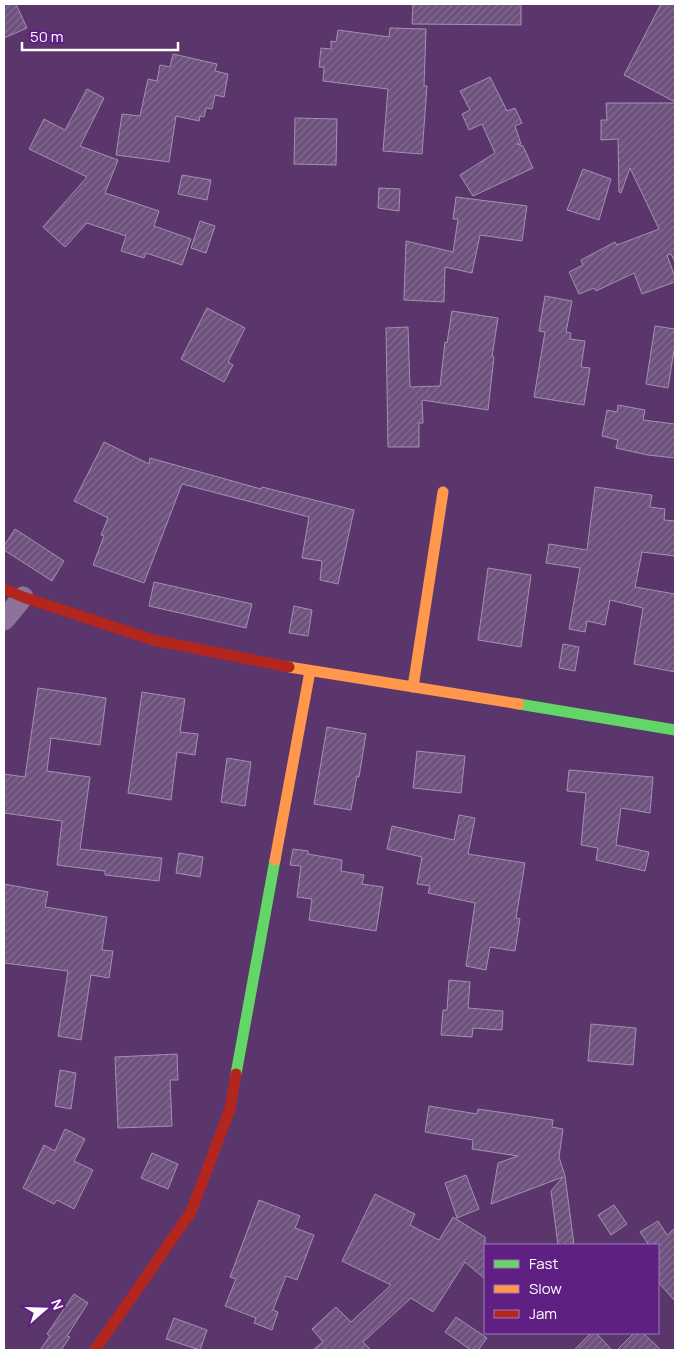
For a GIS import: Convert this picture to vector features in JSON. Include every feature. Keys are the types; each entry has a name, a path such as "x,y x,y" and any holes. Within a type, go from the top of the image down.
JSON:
{"street":[{"path":"413,687 443,492"},
{"path":"4,589 23,598 153,640 310,671 675,730"},
{"path":"4,620 23,598"},
{"path":"95,1350 191,1212 230,1109 310,671"}],"building":[{"path":"4,4 16,4 27,28 4,38"},
{"path":"413,4 521,4 521,25 412,24"},
{"path":"661,4 675,4 675,102 624,75"},
{"path":"390,28 426,29 424,86 427,86 422,154 383,151 388,89 323,81 324,67 319,67 321,48 331,49 331,41 336,42 338,30 389,37"},
{"path":"173,54 217,64 215,71 228,74 224,97 215,95 212,109 206,108 204,117 200,116 199,121 176,116 169,162 116,155 122,114 140,116 148,79 157,81 160,65 170,67"},
{"path":"490,77 507,111 515,108 522,123 515,126 521,144 517,144 523,146 533,168 473,196 460,175 495,153 482,124 469,130 462,114 470,110 460,91"},
{"path":"87,89 104,98 80,146 118,160 105,193 159,211 154,226 191,239 182,265 146,253 144,258 121,251 126,236 87,223 65,247 43,227 87,177 29,149 44,119 65,130"},
{"path":"606,103 675,103 675,262 671,254 667,255 675,282 642,294 634,273 596,291 594,288 579,294 569,272 583,265 581,260 615,242 617,245 659,229 630,168 621,193 619,192 618,139 601,140 601,120 607,120"},
{"path":"295,118 337,119 336,165 294,164"},
{"path":"583,169 611,179 599,220 567,210"},
{"path":"182,175 211,180 207,200 178,194"},
{"path":"379,188 400,189 399,211 378,208"},
{"path":"456,197 527,206 522,241 480,235 472,273 445,267 444,302 404,300 406,241 453,252 458,219 453,219"},
{"path":"200,221 215,226 206,253 191,248"},
{"path":"545,296 572,301 566,332 571,333 570,339 585,341 581,367 590,368 584,405 534,397 545,332 539,331"},
{"path":"207,308 245,328 228,362 233,365 224,382 181,359"},
{"path":"452,311 498,318 492,356 494,357 488,410 422,400 423,423 419,423 419,447 388,447 386,328 408,327 410,387 440,386 445,342 447,343"},
{"path":"655,326 675,329 675,344 668,388 646,384"},
{"path":"618,405 645,410 643,420 675,424 675,458 648,455 616,448 618,440 602,436 607,410 617,412"},
{"path":"104,442 149,464 150,458 261,489 262,487 354,510 338,584 320,580 322,561 302,558 309,517 182,484 144,583 93,565 104,536 101,535 108,518 74,501"},
{"path":"595,487 652,495 650,507 665,509 664,520 675,521 675,556 642,552 635,587 675,594 675,672 634,664 643,608 610,600 605,625 587,621 585,632 569,629 580,568 546,563 549,544 587,550"},
{"path":"15,529 64,561 52,581 4,550 4,546"},
{"path":"488,568 531,575 521,647 478,640"},
{"path":"154,582 252,604 246,628 149,606"},
{"path":"294,606 312,610 308,636 289,633"},
{"path":"563,644 579,647 575,671 559,668"},
{"path":"38,688 106,698 100,745 51,738 47,771 90,777 80,849 162,858 159,881 105,875 105,871 57,865 62,821 4,813 4,774 25,777"},
{"path":"142,692 185,699 180,732 198,734 195,755 177,752 171,800 128,793"},
{"path":"327,727 366,734 351,810 314,804"},
{"path":"417,751 465,756 461,793 413,788"},
{"path":"227,758 251,762 245,806 221,802"},
{"path":"569,770 653,777 650,813 621,808 616,845 649,852 645,871 596,860 598,848 581,845 586,793 567,791"},
{"path":"459,815 475,818 468,854 525,863 516,918 520,919 515,951 490,947 486,970 466,966 475,903 428,893 430,886 417,884 422,857 387,849 392,826 454,840"},
{"path":"293,849 308,851 308,854 342,860 341,871 364,875 362,884 383,887 376,931 309,920 312,899 297,897 301,866 290,865"},
{"path":"179,853 203,857 200,877 176,873"},
{"path":"4,884 48,892 45,907 107,917 102,950 113,951 109,978 91,975 81,1040 58,1036 68,971 4,963"},
{"path":"449,980 470,982 468,1008 503,1011 502,1030 473,1028 472,1037 441,1035 443,1010 447,1010"},
{"path":"591,1024 636,1028 633,1065 588,1061"},
{"path":"177,1054 178,1080 170,1080 172,1126 118,1128 115,1057"},
{"path":"60,1070 76,1073 71,1109 55,1106"},
{"path":"429,1106 477,1114 478,1109 553,1120 552,1127 563,1129 559,1157 565,1176 574,1244 558,1244 551,1191 563,1177 491,1204 498,1163 518,1156 472,1149 473,1140 425,1132"},
{"path":"65,1129 85,1139 74,1161 93,1170 74,1209 57,1200 54,1204 23,1188 44,1145 55,1151"},
{"path":"152,1153 178,1164 168,1189 141,1178"},
{"path":"466,1175 479,1209 457,1218 445,1183"},
{"path":"375,1194 415,1214 410,1225 439,1240 453,1217 485,1237 484,1278 465,1262 433,1312 411,1298 363,1342 371,1350 313,1350 323,1342 312,1329 336,1307 351,1322 391,1285 342,1261"},
{"path":"259,1200 300,1216 295,1228 314,1235 297,1280 286,1276 273,1310 278,1312 272,1330 254,1323 256,1318 225,1306 236,1279 230,1277"},
{"path":"614,1205 627,1224 611,1235 598,1215"},
{"path":"658,1221 667,1235 675,1228 675,1301 659,1283 659,1244 648,1244 640,1232"},
{"path":"74,1294 88,1303 67,1336 70,1337 61,1350 40,1350 50,1336 47,1334"},
{"path":"456,1317 487,1338 478,1350 471,1350 445,1332"},
{"path":"174,1318 207,1330 200,1350 166,1339"},
{"path":"590,1334 597,1334 612,1350 574,1350"},
{"path":"633,1334 644,1334 661,1350 617,1350"}],"traffic: fast":[{"path":"519,704 675,730"},
{"path":"236,1074 275,860"}],"traffic: slow":[{"path":"413,687 443,492"},
{"path":"289,667 519,704"},
{"path":"275,860 310,671"}],"traffic: jam":[{"path":"4,589 153,640 289,667"},
{"path":"95,1350 191,1212 230,1109 236,1074"}]}
